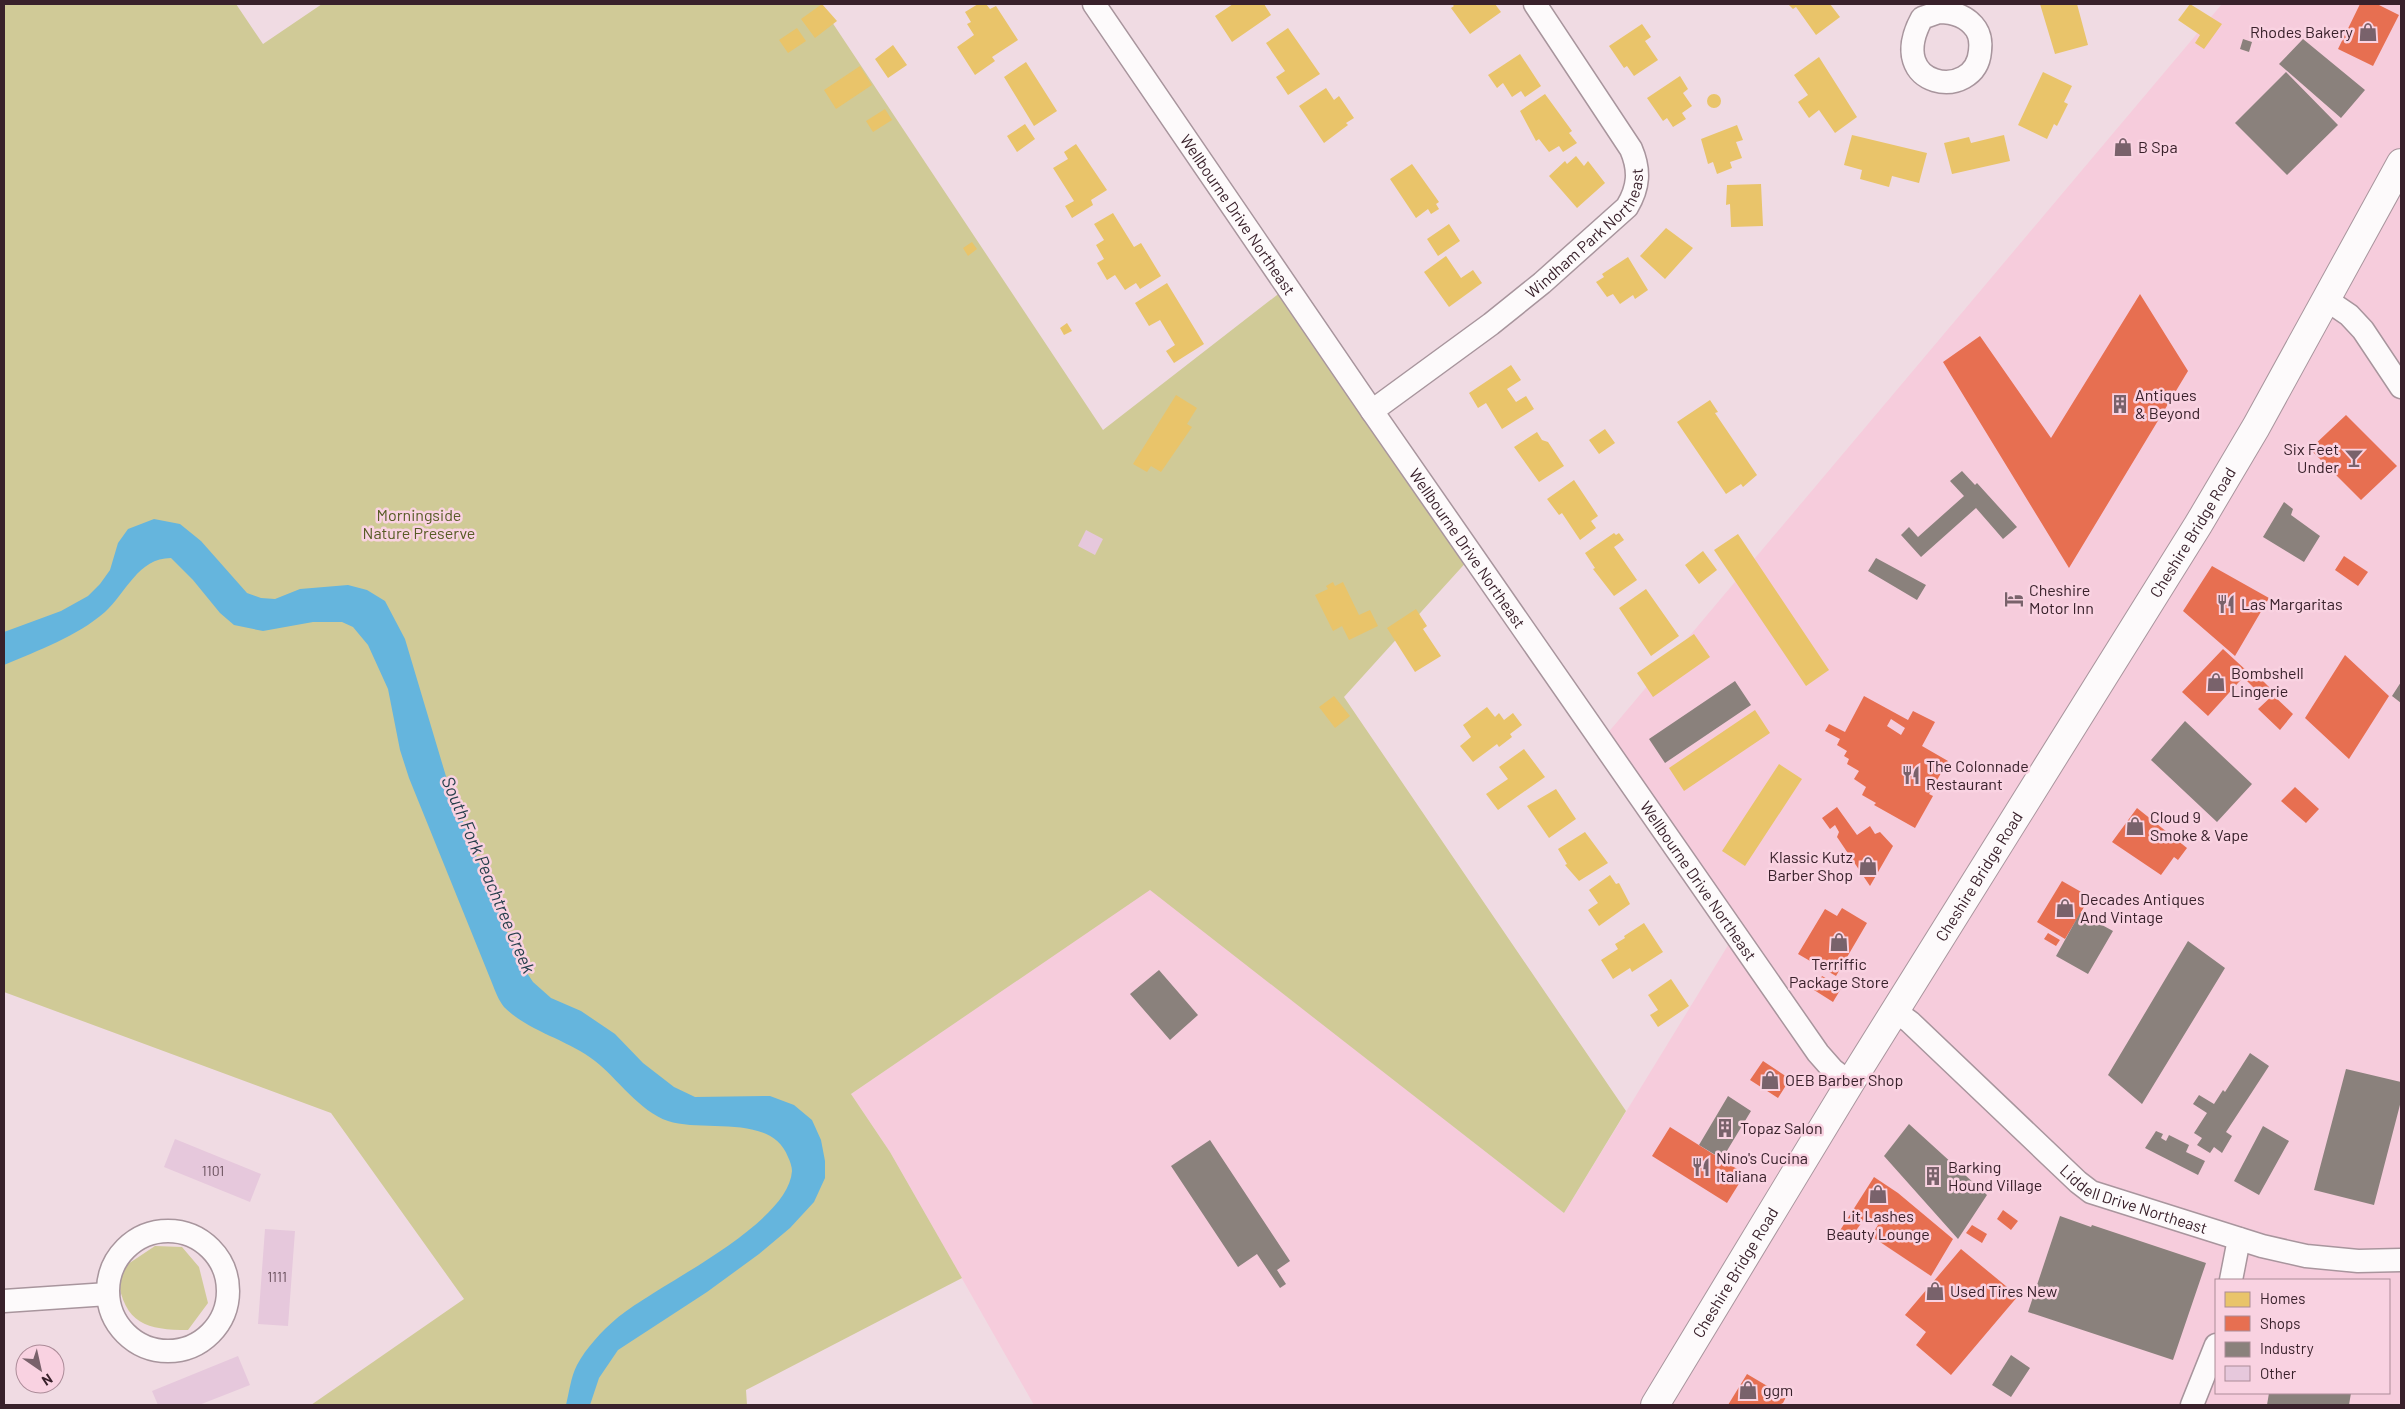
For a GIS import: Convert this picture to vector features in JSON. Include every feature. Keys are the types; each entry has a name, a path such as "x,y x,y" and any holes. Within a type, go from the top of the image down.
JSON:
{"main road":[{"name":"Cheshire Bridge Road","path":"1655,1405 1850,1083 2188,542 2256,427 2401,163"}],"street":[{"name":"Wellbourne Drive Northeast","path":"1094,4 1372,411 1818,1053 1832,1070 1850,1083"},
{"name":"Windham Park Northeast","path":"1372,411 1491,324 1542,283 1626,207 1634,195 1638,178 1637,162 1631,149 1535,4"},
{"path":"2327,300 2349,315 2363,330 2401,387"},
{"name":"Liddell Drive Northeast","path":"1895,1011 1910,1022 2078,1182 2092,1192 2262,1246 2306,1256 2358,1261 2401,1260"},
{"path":"165,1230 192,1235 214,1251 226,1274 228,1301 218,1324 200,1342 177,1350 152,1349 130,1337 114,1318 108,1294 113,1267 129,1245 140,1238 165,1230"},
{"path":"2232,1279 2239,1239"},
{"path":"4,1301 108,1294"},
{"path":"2192,1405 2215,1348"}],"shaded area":[{"path":"2222,4 2401,4 2401,1405 1034,1405 890,1152 851,1094 1150,889 1564,1213 1738,929 1601,741"}],"green space":[{"name":"Morningside Nature Preserve","path":"7,4 236,4 263,44 322,4 820,4 1103,430 1286,288 1470,558 1344,697 1626,1111 1564,1213 1150,890 851,1094 890,1152 962,1278 746,1390 747,1405 311,1405 464,1299 331,1113 4,992 4,6"},
{"path":"155,1246 182,1247 199,1267 208,1303 188,1330 173,1330 149,1326 132,1315 126,1306 118,1278 125,1266"}],"water":[{"path":"154,519 180,524 201,541 247,593 261,598 275,599 300,589 348,585 367,590 385,601 405,639 448,783 493,899 521,964 533,982 551,998 581,1011 615,1034 643,1063 674,1087 695,1097 770,1096 794,1105 812,1120 821,1140 825,1161 825,1178 814,1202 790,1228 759,1254 707,1292 618,1350 599,1378 590,1405 566,1405 575,1369 590,1346 616,1319 718,1253 768,1213 785,1192 792,1171 788,1157 779,1143 767,1134 752,1129 683,1124 668,1121 657,1116 638,1102 604,1068 584,1053 525,1023 504,1007 494,989 409,778 400,750 388,689 368,645 353,627 342,622 313,622 263,631 234,625 220,613 193,580 171,558 150,564 141,570 105,612 82,629 4,665 4,632 61,611 88,596 110,570 118,543 128,529"}],"building: Homes":[{"path":"822,4 837,21 815,38 801,19"},
{"path":"978,4 986,4 990,9 996,6 1018,40 992,57 995,61 975,75 957,47 974,35 967,24 971,22 965,12"},
{"path":"1233,4 1264,4 1271,15 1232,42 1215,16"},
{"path":"1452,4 1495,4 1501,12 1470,34 1451,8 1454,6"},
{"path":"1788,4 1830,4 1840,17 1816,35 1796,7 1793,9"},
{"path":"2040,4 2077,4 2088,45 2055,54"},
{"path":"2190,4 2222,24 2204,49 2195,43 2200,35 2178,20"},
{"path":"1642,24 1651,37 1645,41 1658,60 1634,76 1627,66 1624,68 1609,46"},
{"path":"797,28 806,41 788,53 779,40"},
{"path":"1288,28 1320,74 1288,95 1276,77 1285,71 1266,43"},
{"path":"893,45 907,65 888,78 875,59"},
{"path":"1520,54 1541,86 1525,97 1521,91 1512,97 1503,83 1497,88 1488,75"},
{"path":"1819,57 1857,117 1835,133 1819,110 1809,118 1798,102 1808,95 1794,75"},
{"path":"1026,62 1057,111 1034,126 1004,77"},
{"path":"860,66 872,85 836,109 824,90"},
{"path":"2043,72 2072,86 2064,102 2068,104 2057,126 2054,124 2047,139 2018,125"},
{"path":"1680,76 1688,89 1683,93 1692,106 1682,113 1686,119 1673,127 1667,118 1663,121 1647,98"},
{"path":"1326,88 1334,100 1339,96 1354,118 1346,123 1348,125 1324,143 1299,106"},
{"path":"1545,94 1572,131 1569,133 1577,143 1563,152 1559,146 1549,152 1539,139 1536,141 1520,111"},
{"path":"1714,94 1719,96 1721,101 1719,106 1714,108 1709,106 1707,101 1709,96"},
{"path":"885,109 892,120 873,132 866,121"},
{"path":"1025,124 1035,139 1017,152 1007,136"},
{"path":"1737,125 1743,140 1736,142 1742,158 1730,162 1732,168 1717,174 1713,162 1708,164 1701,139"},
{"path":"1852,135 1927,153 1919,183 1892,176 1889,187 1860,179 1862,170 1844,165"},
{"path":"2004,135 2010,161 1952,174 1944,143 1969,137 1971,143"},
{"path":"1076,144 1107,190 1091,200 1093,205 1072,218 1065,206 1074,201 1053,168 1068,159 1064,152"},
{"path":"1576,156 1584,166 1588,161 1605,183 1577,208 1549,176 1565,161 1567,164"},
{"path":"1412,164 1439,202 1436,204 1439,209 1431,214 1428,209 1416,218 1390,179"},
{"path":"1761,184 1763,226 1731,227 1730,204 1726,205 1727,185"},
{"path":"1113,213 1134,247 1141,243 1161,276 1140,289 1136,283 1125,290 1115,275 1107,280 1097,263 1104,259 1096,245 1104,240 1094,224"},
{"path":"1449,224 1460,241 1438,256 1427,239"},
{"path":"1666,228 1693,248 1665,279 1640,256"},
{"path":"972,242 977,249 968,256 963,248"},
{"path":"1446,256 1461,278 1473,270 1482,283 1449,307 1424,272"},
{"path":"1628,257 1648,290 1635,299 1633,295 1620,304 1613,294 1607,297 1596,282 1604,277 1602,274"},
{"path":"1167,283 1204,344 1174,363 1166,351 1175,345 1160,320 1149,326 1135,303"},
{"path":"1067,323 1072,331 1064,335 1060,328"},
{"path":"1511,365 1521,380 1507,389 1516,402 1526,396 1534,409 1502,429 1486,403 1478,408 1469,393"},
{"path":"1176,395 1197,408 1187,424 1192,427 1161,472 1151,466 1147,472 1133,464"},
{"path":"1710,400 1718,412 1715,413 1757,475 1743,487 1741,484 1726,494 1677,422"},
{"path":"1605,429 1615,443 1599,454 1589,440"},
{"path":"1537,432 1542,440 1548,442 1564,466 1539,482 1514,447"},
{"path":"1574,480 1598,516 1591,521 1596,528 1580,540 1562,513 1559,515 1547,499"},
{"path":"1614,533 1616,535 1619,533 1624,540 1614,547 1637,580 1614,596 1593,569 1595,568 1585,553"},
{"path":"1738,534 1829,670 1806,686 1714,550"},
{"path":"1703,551 1717,570 1699,584 1685,565"},
{"path":"1333,582 1335,586 1343,582 1359,615 1370,610 1378,626 1349,640 1342,626 1333,631 1315,595 1328,589 1326,586"},
{"path":"1646,589 1679,636 1651,656 1619,608"},
{"path":"1416,609 1427,626 1423,629 1441,656 1415,672 1387,628"},
{"path":"1694,634 1710,657 1653,697 1637,673"},
{"path":"1334,696 1350,716 1335,728 1319,707"},
{"path":"1487,707 1495,717 1499,713 1504,720 1513,713 1522,725 1510,734 1512,737 1499,747 1497,744 1473,762 1460,746 1471,737 1463,725"},
{"path":"1755,710 1770,733 1684,791 1669,768"},
{"path":"1524,749 1545,777 1498,810 1486,794 1508,779 1499,767"},
{"path":"1779,764 1802,779 1745,866 1722,851"},
{"path":"1556,789 1576,819 1549,838 1527,806"},
{"path":"1585,832 1608,863 1579,881 1565,865 1567,864 1558,849"},
{"path":"1610,875 1616,884 1619,883 1630,904 1599,926 1588,910 1598,903 1589,890"},
{"path":"1644,923 1663,952 1632,972 1630,968 1613,979 1601,960 1618,949 1615,944 1625,938 1624,936"},
{"path":"1671,979 1689,1006 1658,1027 1650,1015 1658,1010 1648,995"}],"building: Shops":[{"name":"Rhodes Bakery","path":"2360,4 2377,4 2399,15 2373,66 2338,49"},
{"name":"Antiques & Beyond","path":"2140,294 2188,371 2069,568 1943,362 1980,336 2051,438"},
{"name":"Six Feet Under","path":"2346,415 2397,466 2361,500 2310,449"},
{"path":"2344,556 2368,572 2358,586 2335,570"},
{"name":"Las Margaritas","path":"2212,566 2269,598 2235,656 2183,611"},
{"path":"2223,649 2248,672 2208,716 2182,692"},
{"path":"2345,655 2389,696 2349,759 2305,718"},
{"path":"2253,671 2270,688 2262,696 2245,679"},
{"path":"2273,695 2293,714 2280,730 2258,709"},
{"path":"1864,696 1908,720 1913,711 1935,722 1922,746 1948,761 1929,794 1933,796 1915,828 1874,805 1876,803 1862,795 1866,787 1854,779 1859,771 1847,764 1849,759 1844,756 1847,751 1837,745 1840,739 1825,731 1829,724 1845,732","holes":["1891,719 1905,728 1901,735 1887,726"]},
{"path":"2295,787 2319,809 2306,823 2281,801"},
{"path":"1837,807 1857,835 1870,826 1875,834 1880,832 1893,846 1870,886 1837,837 1839,832 1835,825 1830,829 1822,818"},
{"path":"2137,808 2187,848 2178,860 2174,857 2161,875 2112,842"},
{"path":"2062,881 2090,897 2065,939 2037,922"},
{"path":"1842,908 1867,923 1836,976 1798,954 1825,909 1837,916"},
{"path":"2048,933 2060,940 2056,946 2044,939"},
{"path":"1822,976 1842,987 1833,1002 1814,990"},
{"name":"OEB Barber Shop","path":"1763,1061 1790,1079 1778,1098 1750,1080"},
{"name":"Nino's Cucina Italiana","path":"1670,1127 1745,1174 1727,1203 1652,1156"},
{"path":"1874,1177 1898,1193 1953,1239 1931,1276 1871,1236 1878,1225 1867,1215 1850,1239 1839,1232"},
{"path":"2003,1210 2018,1221 2011,1230 1997,1219"},
{"path":"1972,1225 1987,1234 1982,1243 1966,1233"},
{"path":"1961,1249 2018,1296 1951,1375 1916,1345 1926,1332 1905,1315"},
{"path":"1747,1374 1786,1397 1783,1403 1779,1405 1728,1405"}],"building: Industry":[{"path":"2243,39 2252,42 2249,52 2240,49"},
{"path":"2303,39 2365,90 2341,118 2279,64"},
{"path":"2286,72 2338,125 2287,175 2235,123"},
{"path":"1962,471 1975,485 1977,483 2017,527 2003,539 1976,508 1921,557 1901,535 1909,527 1918,537 1964,496 1950,481"},
{"path":"2284,502 2293,509 2291,515 2320,536 2304,562 2263,537"},
{"path":"1876,558 1926,585 1917,600 1868,571"},
{"path":"1735,681 1751,705 1665,763 1649,739"},
{"path":"2401,682 2401,703 2392,696"},
{"path":"2185,721 2252,784 2217,822 2151,760"},
{"path":"2080,913 2113,931 2088,974 2056,956"},
{"path":"2188,941 2225,968 2142,1104 2108,1075"},
{"path":"1159,970 1198,1015 1170,1040 1130,994"},
{"path":"2250,1053 2269,1066 2226,1132 2232,1136 2222,1153 2214,1147 2210,1153 2197,1145 2202,1138 2194,1133 2207,1113 2193,1104 2199,1095 2214,1104 2223,1090 2225,1092"},
{"path":"2346,1069 2401,1082 2401,1101 2374,1205 2314,1190"},
{"name":"Topaz Salon","path":"1728,1096 1751,1111 1722,1159 1699,1145"},
{"name":"Barking Hound Village","path":"1909,1124 1987,1195 1958,1239 1884,1156"},
{"path":"2263,1126 2289,1141 2259,1195 2234,1181"},
{"path":"2156,1131 2163,1134 2161,1138 2166,1141 2169,1135 2189,1145 2186,1152 2205,1161 2198,1175 2145,1148"},
{"path":"1210,1140 1290,1261 1277,1270 1286,1284 1280,1288 1257,1254 1238,1267 1171,1166"},
{"path":"2060,1216 2206,1263 2173,1360 2028,1312"},
{"path":"2011,1355 2030,1368 2011,1397 1992,1385"},
{"path":"2269,1394 2351,1394 2349,1405 2267,1405"}],"building: Other":[{"path":"1086,530 1103,539 1095,555 1078,546"},
{"path":"175,1139 261,1174 250,1202 164,1167"},
{"path":"265,1229 295,1231 288,1326 258,1324"},
{"path":"238,1356 250,1385 199,1405 158,1405 152,1391"}],"place":[{"name":"Rhodes Bakery","path":"2368,32"},
{"name":"B Spa","path":"2123,147"},
{"name":"Antiques & Beyond","path":"2120,404"},
{"name":"Six Feet Under","path":"2354,458"},
{"name":"Cheshire Motor Inn","path":"2014,599"},
{"name":"Las Margaritas","path":"2226,604"},
{"name":"Bombshell Lingerie","path":"2216,682"},
{"name":"The Colonnade Restaurant","path":"1911,775"},
{"name":"Cloud 9 Smoke & Vape","path":"2135,826"},
{"name":"Klassic Kutz Barber Shop","path":"1868,866"},
{"name":"Decades Antiques And Vintage","path":"2065,908"},
{"name":"Terriffic Package Store","path":"1839,942"},
{"name":"OEB Barber Shop","path":"1770,1080"},
{"name":"Topaz Salon","path":"1725,1128"},
{"name":"Nino's Cucina Italiana","path":"1701,1167"},
{"name":"Barking Hound Village","path":"1933,1176"},
{"name":"Lit Lashes Beauty Lounge","path":"1878,1194"},
{"name":"Used Tires New","path":"1935,1291"},
{"name":"ggm","path":"1748,1390"}],"water label":[{"name":"South Fork Peachtree Creek","path":"488,875"}]}
